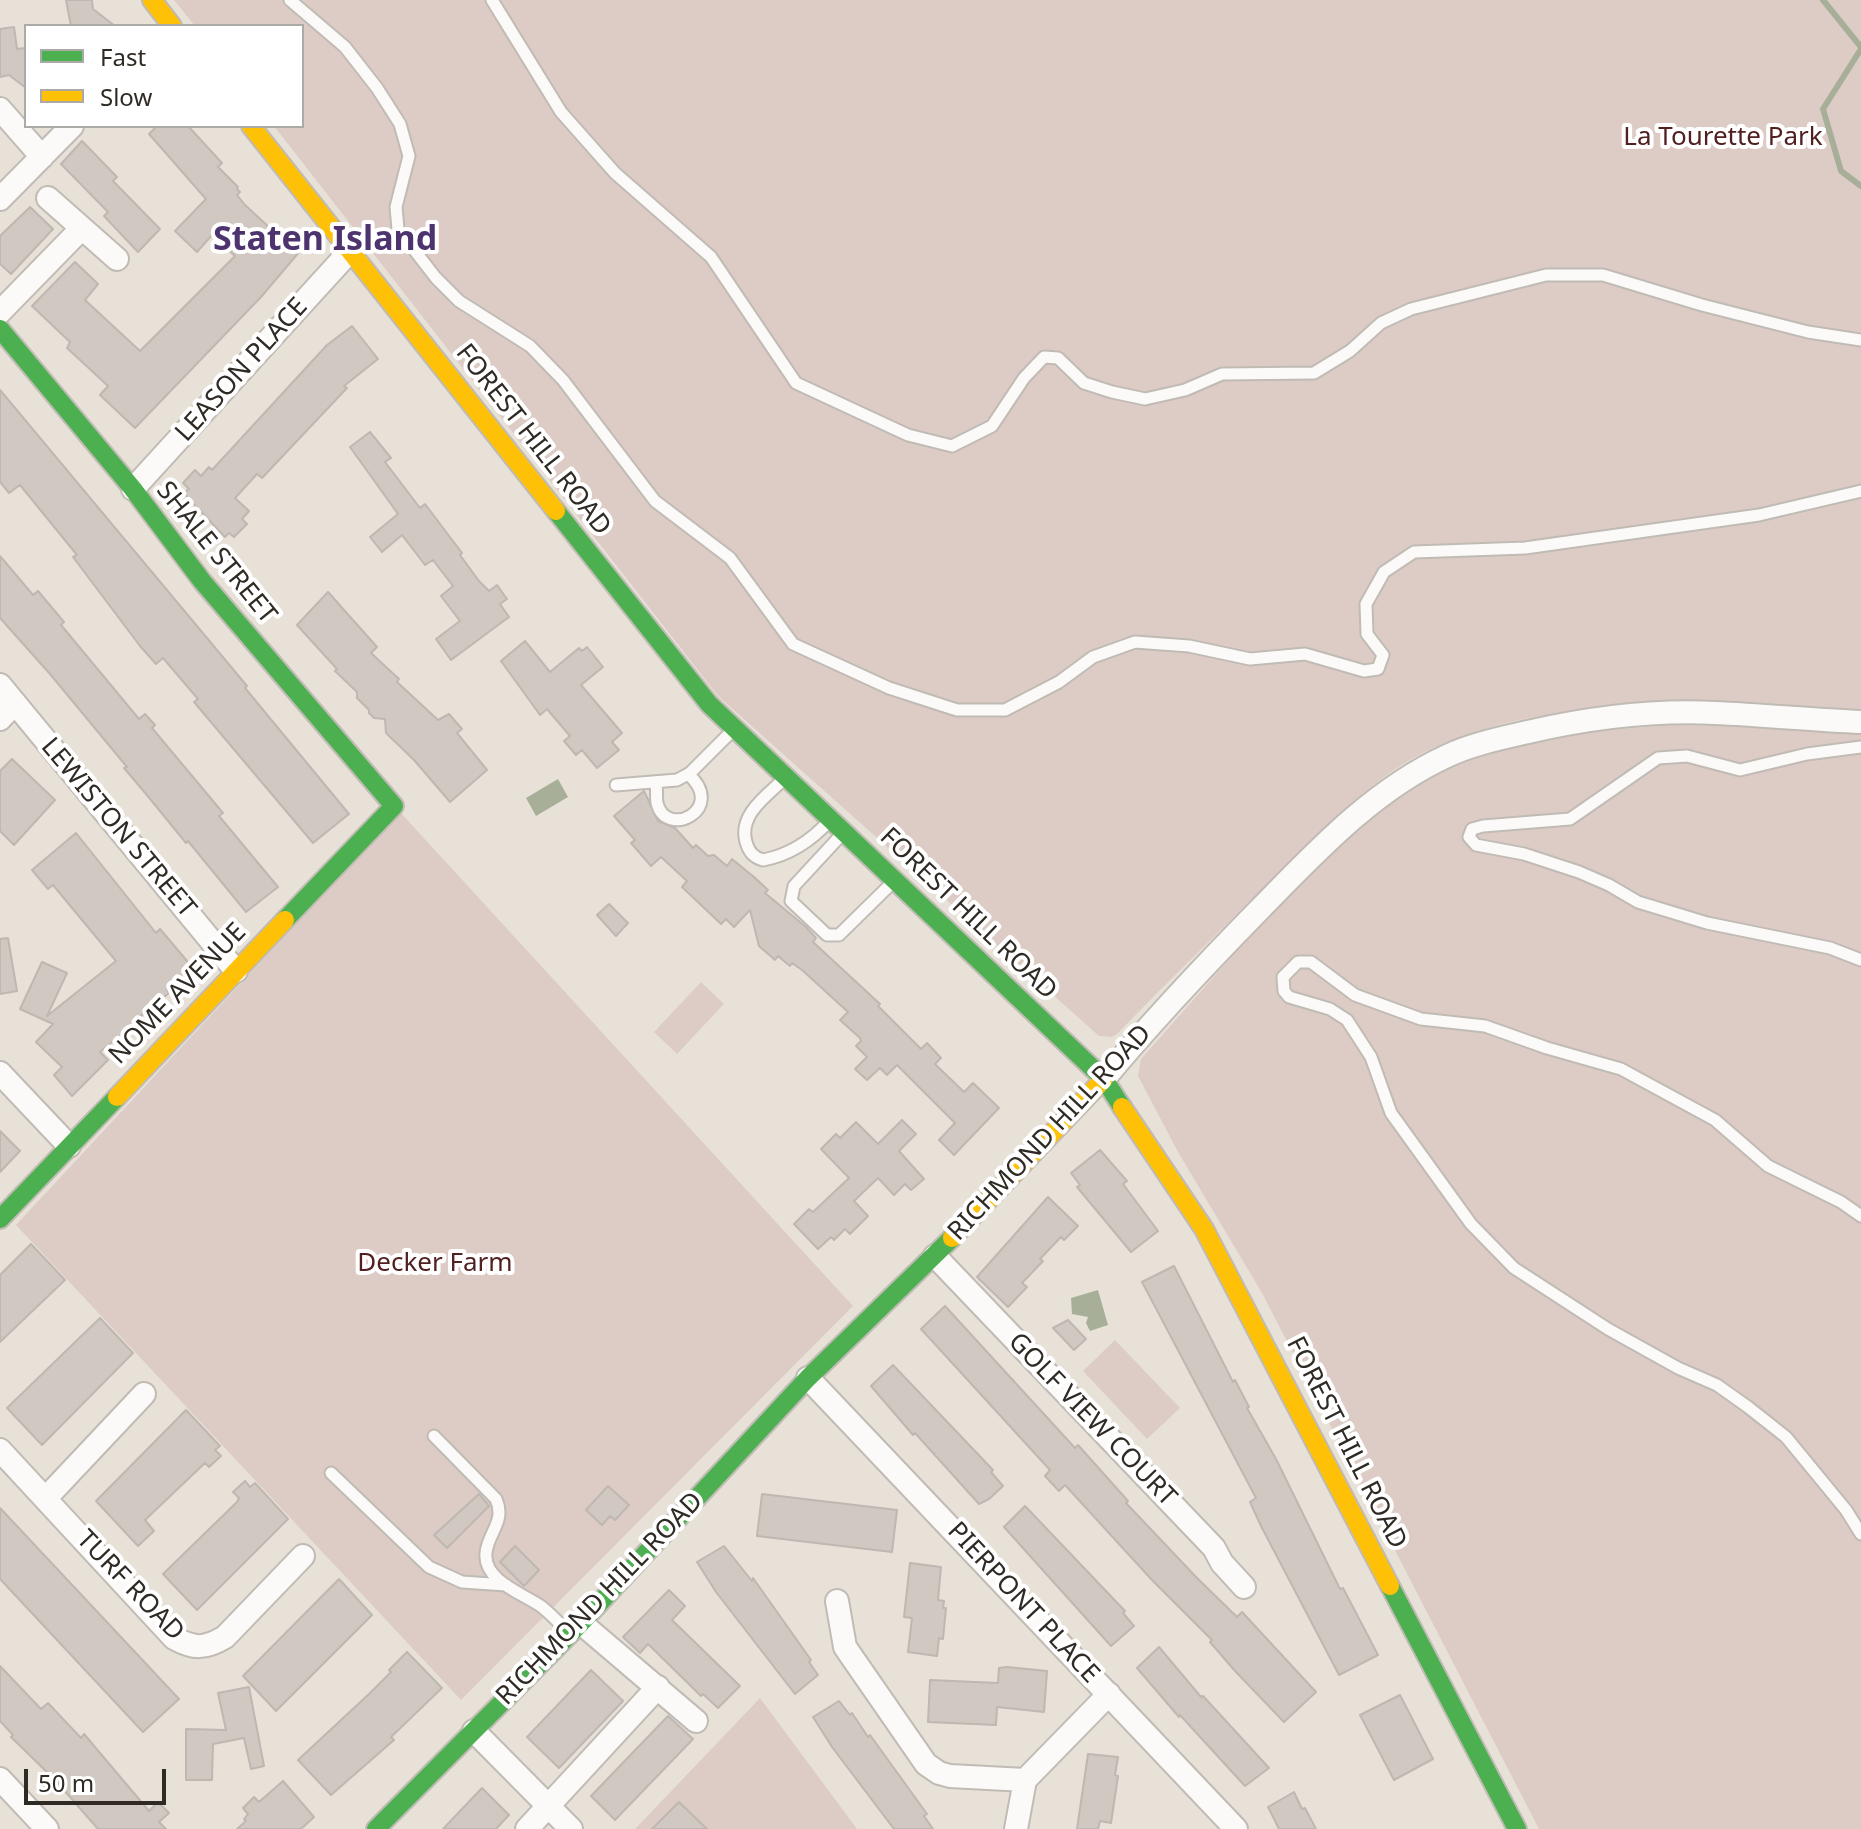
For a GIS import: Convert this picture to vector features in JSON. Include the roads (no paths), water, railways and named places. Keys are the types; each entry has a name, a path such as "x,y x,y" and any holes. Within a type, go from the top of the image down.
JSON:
{"street":[{"path":"152,0 170,24"},
{"path":"0,109 42,157"},
{"path":"0,199 70,128"},
{"name":"FOREST HILL ROAD","path":"253,128 699,692 1104,1079 1204,1229 1517,1829"},
{"path":"48,198 117,259"},
{"path":"0,312 82,228"},
{"name":"LEASON PLACE","path":"133,489 351,250"},
{"name":"SHALE STREET","path":"0,329 133,489 202,581 394,806"},
{"name":"LEWISTON STREET","path":"0,685 8,711 236,971"},
{"name":"RICHMOND HILL ROAD","path":"376,1829 576,1629 808,1378 935,1256 1307,861 1357,815 1402,780 1449,755 1503,738 1560,725 1626,716 1713,713 1861,722"},
{"name":"NOME AVENUE","path":"0,1219 394,806"},
{"path":"0,1073 69,1146"},
{"name":"GOLF VIEW COURT","path":"935,1256 1214,1548 1222,1563 1244,1587"},
{"name":"PIERPONT PLACE","path":"808,1378 1236,1829"},
{"path":"46,1498 144,1394"},
{"name":"TURF ROAD","path":"0,1450 174,1638 199,1648 213,1645 225,1637 303,1556"},
{"path":"837,1601 845,1647 926,1764 950,1776 1025,1780"},
{"path":"576,1629 658,1687 696,1721"},
{"path":"527,1829 658,1687"},
{"path":"1016,1829 1025,1780 1109,1694"},
{"path":"474,1731 571,1829"},
{"path":"0,1779 47,1829"}],"lane":[{"path":"290,0 345,47 400,124 409,156 396,207 398,229 436,278 459,301 530,346 563,380 655,501 730,558 793,644 889,688 957,710 1005,710 1059,682 1093,657 1135,642 1189,646 1250,659 1305,654 1364,671 1378,669 1383,655 1367,634 1366,604 1384,572 1414,552 1525,548 1759,515 1861,491"},
{"path":"492,0 561,112 615,173 711,257 796,383 908,435 952,446 992,426 1024,378 1044,357 1058,358 1084,383 1145,399 1185,390 1222,374 1314,373 1350,351 1381,323 1411,309 1546,275 1603,275 1793,328 1861,340"},
{"path":"616,785 677,780 688,774 734,728"},
{"path":"1861,747 1807,754 1740,770 1687,756 1658,758 1570,819 1483,826 1472,829 1469,837 1476,845 1524,854 1579,872 1638,902 1707,923 1830,948 1861,960"},
{"path":"656,783 658,806 663,813 680,820 691,817 699,809 701,793 697,782 688,774"},
{"path":"786,777 746,820 745,840 752,854 763,860 788,852 837,826"},
{"path":"837,826 794,886 791,901 827,935 839,935 894,880"},
{"path":"1861,1216 1841,1202 1768,1166 1715,1120 1621,1069 1485,1026 1421,1019 1355,995 1311,962 1298,962 1283,977 1284,991 1289,997 1330,1009 1347,1020 1371,1057 1398,1124 1471,1224 1514,1268 1608,1329 1678,1368 1717,1385 1748,1407 1786,1437 1846,1510 1861,1534"},
{"path":"434,1436 496,1499 500,1508 486,1553 491,1571 507,1585 576,1629"},
{"path":"331,1473 429,1567 462,1582 507,1585"}],"waterway":[{"path":"1823,0 1861,47"},
{"path":"1861,49 1823,109 1841,171 1861,186"}],"district":[{"name":"Staten Island","path":"325,240"}],"park label":[{"name":"La Tourette Park","path":"1723,138"},
{"name":"Decker Farm","path":"435,1264"}]}
